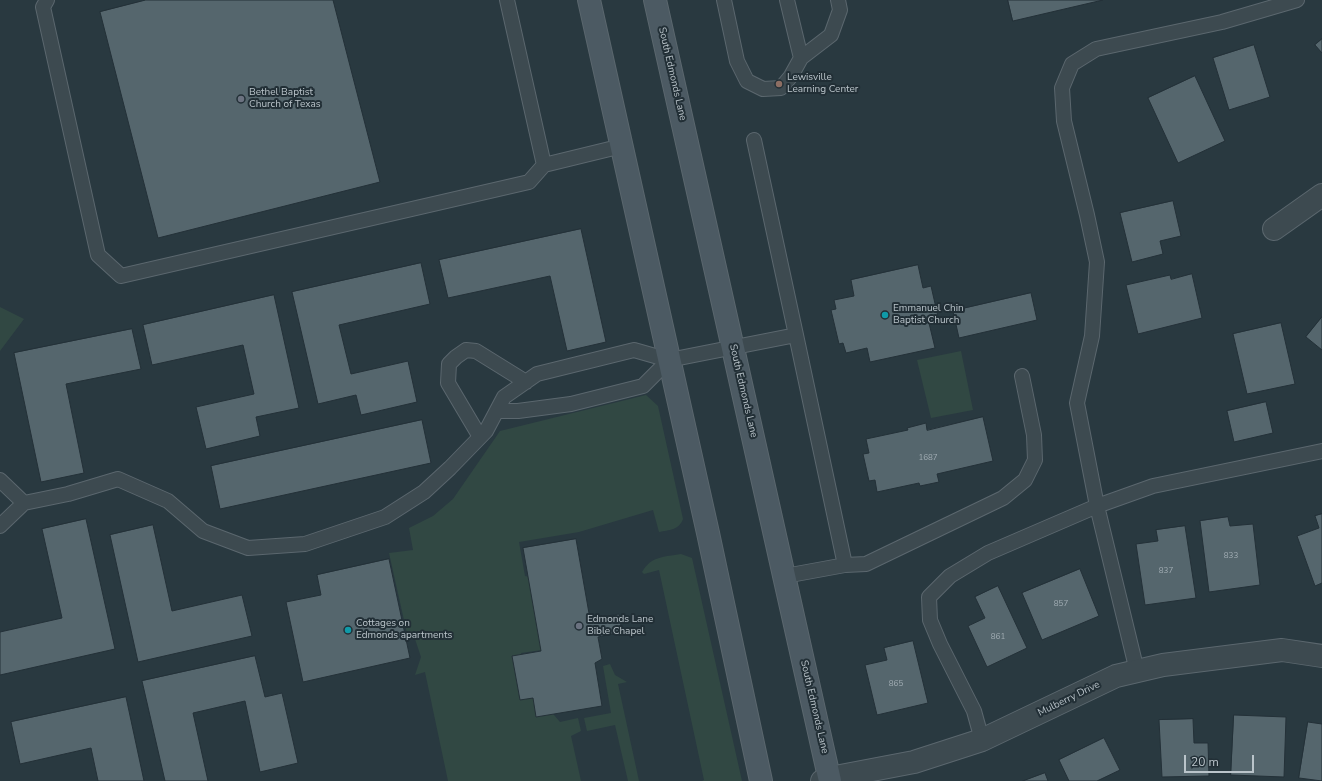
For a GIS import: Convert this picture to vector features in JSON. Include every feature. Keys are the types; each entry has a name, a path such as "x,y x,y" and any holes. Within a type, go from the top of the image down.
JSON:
{"main road":[{"path":"589,0 761,781"},
{"name":"South Edmonds Lane","path":"655,0 784,576 828,780"}],"street":[{"path":"1274,229 1322,195"},
{"name":"Mulberry Drive","path":"828,780 914,762 982,740 1116,676 1163,665 1282,650 1322,656"}],"lane":[{"path":"47,0 43,7 98,255 121,276 529,182 544,165 622,146"},
{"path":"507,0 544,165"},
{"path":"724,0 737,61 747,81 763,89 781,88 791,76 801,58 831,35 840,10 838,0"},
{"path":"787,0 801,58"},
{"path":"1137,671 1097,506 1077,403 1092,336 1096,262 1087,215 1064,121 1062,88 1072,64 1096,49 1222,22 1297,0"},
{"path":"754,140 846,565"},
{"path":"0,526 24,503 68,494 118,478 168,500 203,531 248,548 304,544 384,517 424,492 486,431 504,397 537,374 634,350 669,360 796,335"},
{"path":"480,436 448,383 449,364 466,350 476,351 526,382"},
{"path":"497,411 518,411 571,404 643,386 669,360"},
{"path":"784,576 846,565 866,564 1003,498 1025,480 1035,460 1034,435 1022,376"},
{"path":"982,740 974,711 940,644 930,620 929,597 950,576 988,554 1097,506 1153,486 1322,451"},
{"path":"0,480 24,503"}],"green space":[{"path":"0,307 24,319 0,351"},
{"path":"961,351 973,410 931,418 917,360"},
{"path":"646,395 658,406 683,519 681,523 673,529 659,532 653,510 579,532 519,542 525,576 530,577 542,650 521,653 537,695 560,722 578,718 581,731 571,736 581,781 448,781 425,672 415,675 421,657 414,636 408,638 389,553 413,550 409,528 433,516 453,499 500,431"},
{"path":"681,554 692,558 742,781 702,781 704,780 659,570 644,574 642,572 650,563 658,558"},
{"path":"610,664 615,675 627,682 618,684 639,781 628,781 615,725 587,731 584,718 611,713 603,666"}],"building":[{"path":"146,0 333,0 380,182 158,238 100,12"},
{"path":"1008,0 1103,0 1013,21"},
{"path":"1322,39 1322,53 1315,45"},
{"path":"1254,45 1270,97 1229,110 1213,58"},
{"path":"1195,76 1225,141 1178,163 1148,98"},
{"path":"1173,201 1181,236 1160,241 1163,254 1132,262 1120,213"},
{"path":"581,229 606,342 567,351 550,276 448,298 439,260"},
{"path":"421,263 430,304 339,325 351,374 408,361 417,402 361,415 356,395 318,404 292,292"},
{"name":"Emmanuel Chin Baptist Church","path":"918,265 923,288 931,286 939,321 929,323 935,348 870,362 867,348 846,353 843,343 839,344 831,310 836,309 834,300 854,296 851,280"},
{"path":"1192,274 1202,318 1138,334 1126,285 1170,275 1171,279"},
{"path":"1031,293 1037,320 959,338 953,311"},
{"path":"274,295 299,408 256,417 260,436 206,449 196,407 254,394 243,345 152,365 143,325"},
{"path":"1322,317 1322,350 1306,337"},
{"path":"1281,323 1295,384 1247,394 1233,334"},
{"path":"132,329 141,369 66,384 84,473 41,482 14,353"},
{"path":"1266,402 1273,433 1234,442 1227,411"},
{"path":"983,417 993,461 937,474 939,482 920,486 919,483 877,492 875,480 869,481 863,454 869,453 866,439 908,430 907,428 926,423 927,430"},
{"path":"422,420 431,463 220,509 211,466"},
{"path":"1322,514 1322,583 1315,586 1297,536 1319,528 1315,516"},
{"path":"1228,517 1230,526 1253,524 1260,585 1209,592 1200,521"},
{"path":"86,519 115,649 0,675 0,632 62,618 42,529"},
{"path":"153,525 172,611 242,595 252,636 138,662 110,535"},
{"path":"1185,526 1196,598 1145,605 1136,544 1158,541 1156,530"},
{"name":"Edmonds Lane Bible Chapel","path":"576,539 590,619 619,614 622,632 598,637 602,659 595,663 602,706 536,717 533,698 520,700 512,656 541,651 523,548"},
{"name":"Cottages on Edmonds apartments","path":"389,559 410,658 303,682 286,602 321,595 317,575"},
{"path":"1080,569 1099,616 1042,640 1022,593"},
{"path":"998,586 1027,648 987,667 968,626 985,618 975,597"},
{"path":"913,641 928,703 877,715 865,665 887,660 884,648"},
{"path":"255,656 265,697 282,693 298,763 260,772 245,701 193,713 208,781 165,781 142,681"},
{"path":"126,697 144,781 98,781 91,748 20,764 11,722"},
{"path":"1234,715 1286,717 1284,777 1231,775"},
{"path":"1193,719 1194,743 1208,743 1209,776 1162,777 1159,720"},
{"path":"1308,722 1322,724 1322,781 1299,778"},
{"path":"1104,738 1120,770 1097,781 1069,781 1059,760"},
{"path":"1045,773 1048,781 1023,781"}],"place":[{"name":"Lewisville Learning Center","path":"779,84"},
{"name":"Bethel Baptist Church of Texas","path":"241,99"},
{"name":"Emmanuel Chin Baptist Church","path":"885,315"},
{"name":"Edmonds Lane Bible Chapel","path":"579,626"},
{"name":"Cottages on Edmonds apartments","path":"348,630"}]}
